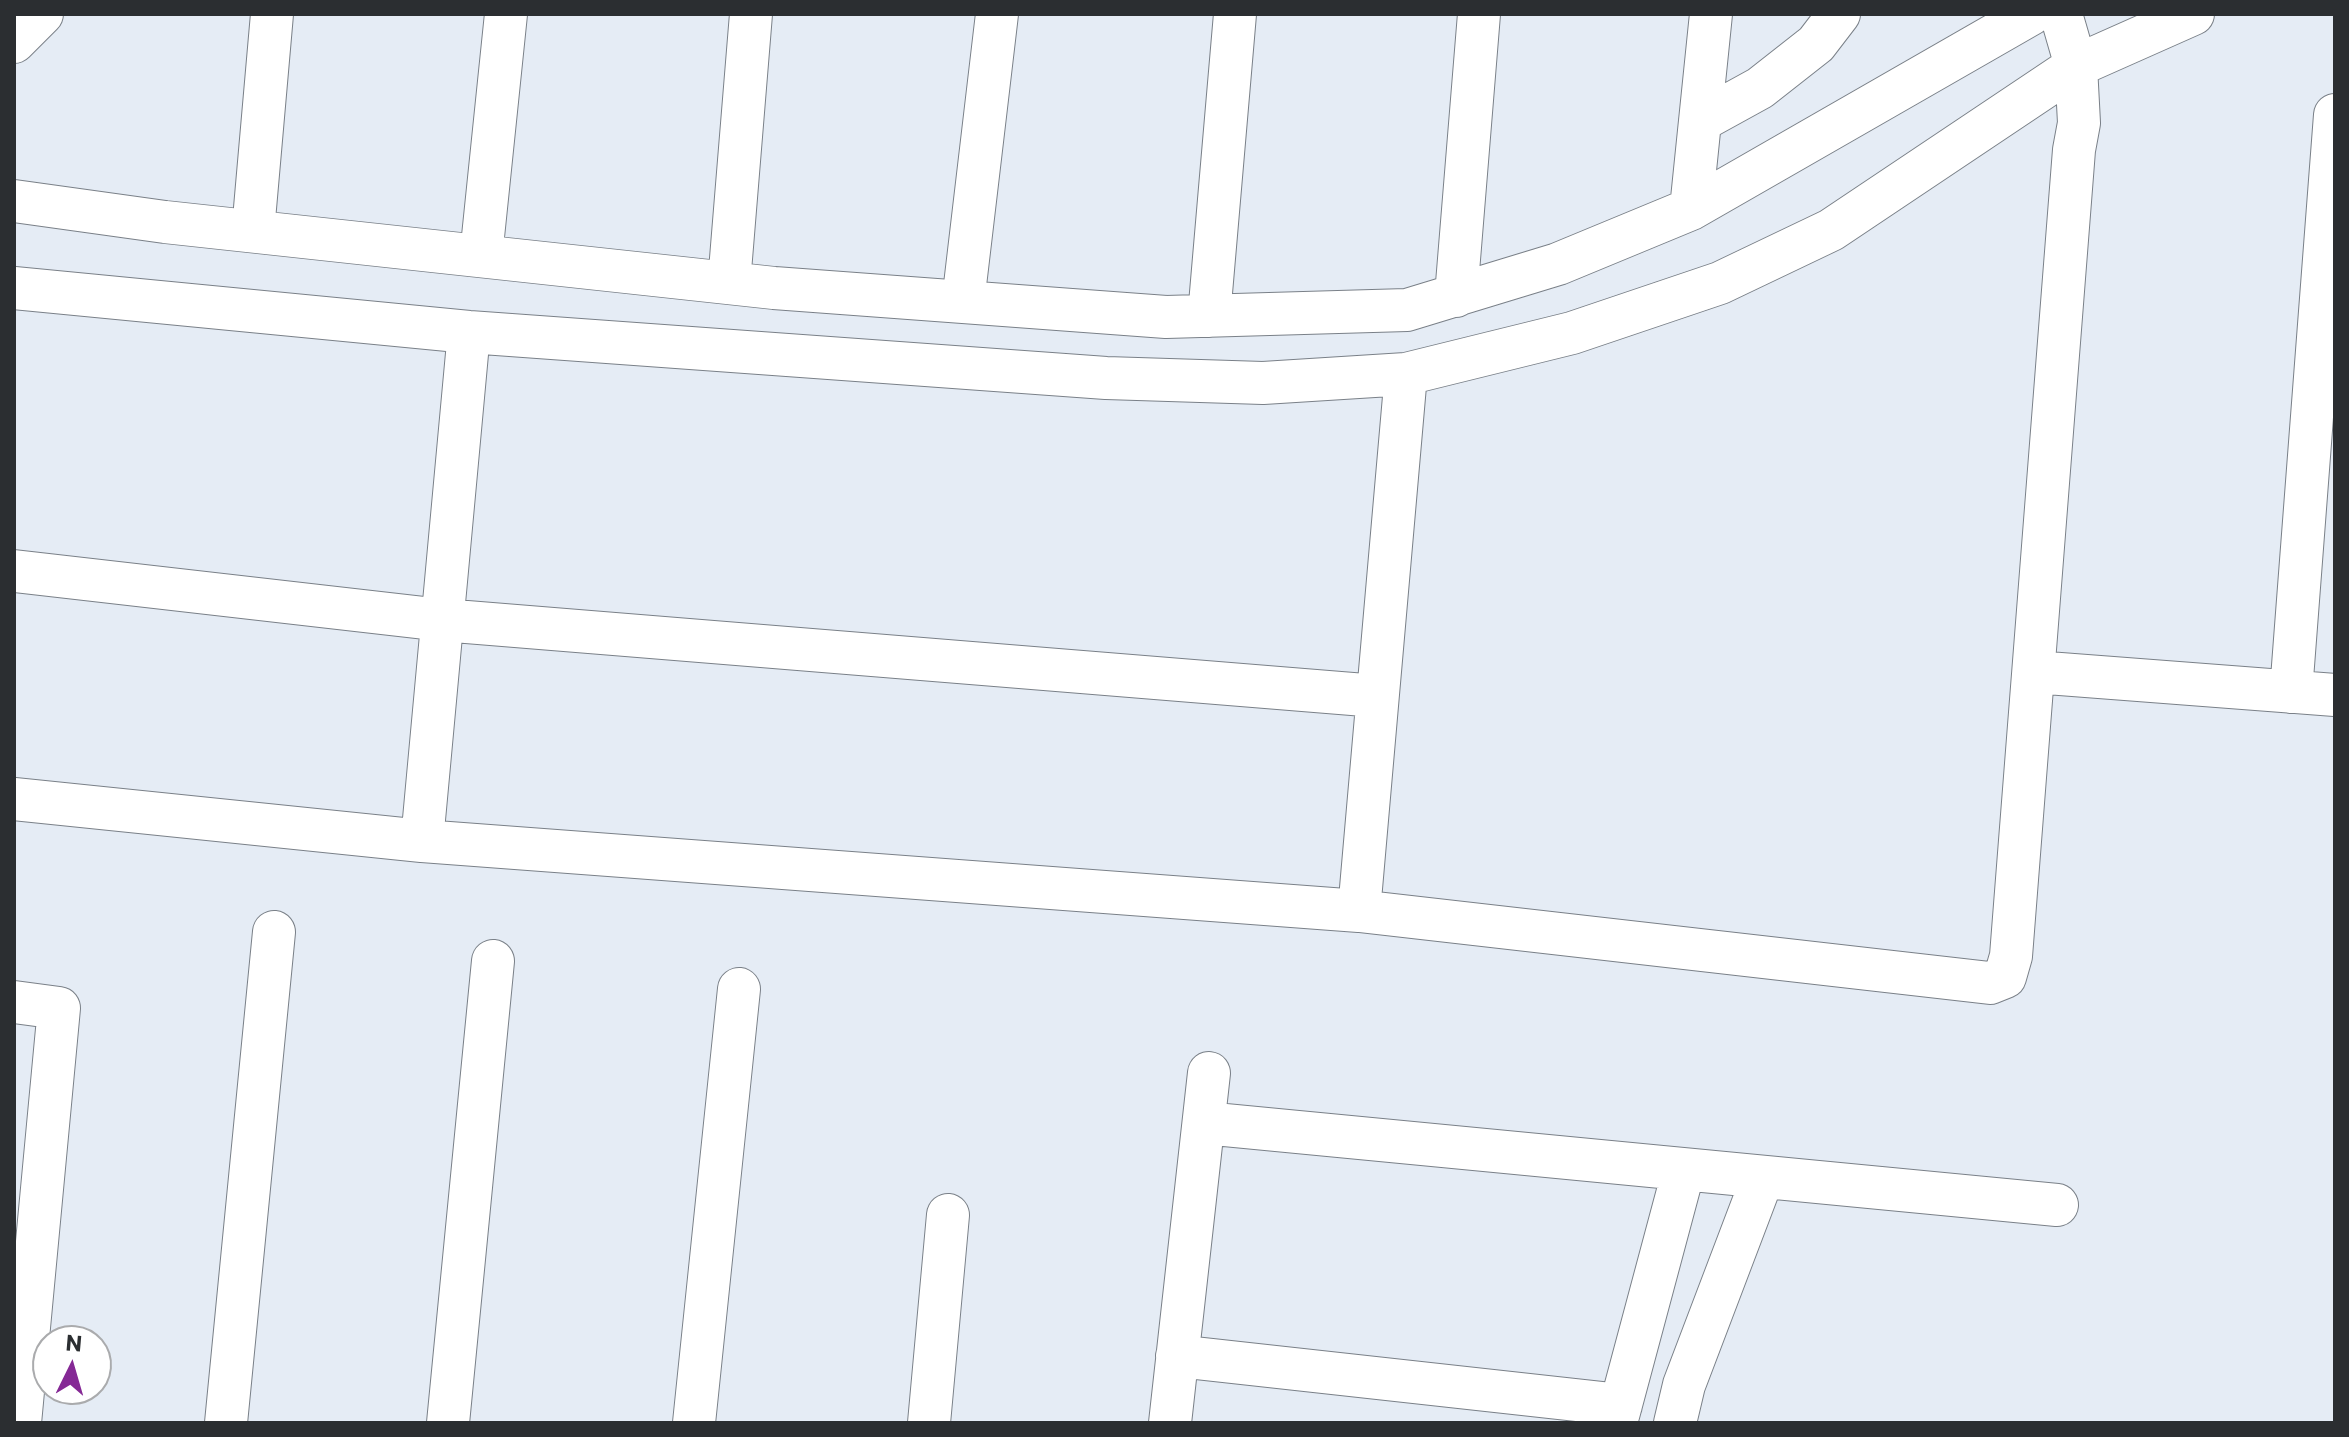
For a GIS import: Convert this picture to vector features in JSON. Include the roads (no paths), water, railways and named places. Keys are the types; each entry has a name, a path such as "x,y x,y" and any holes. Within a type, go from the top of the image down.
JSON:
{"street":[{"path":"14,42 42,14"},
{"path":"253,231 272,14"},
{"path":"481,256 506,14"},
{"path":"729,283 751,14"},
{"path":"963,302 997,14"},
{"path":"1209,316 1235,14"},
{"path":"1456,296 1479,14"},
{"path":"1691,209 1711,14"},
{"path":"1700,121 1760,88 1816,44 1839,14"},
{"path":"14,201 253,231 840,293 1166,317 1407,310 1558,264 1691,209 2031,14"},
{"path":"14,799 422,841 1359,911 1990,983 2005,977 2011,956 2073,166 2079,123 2076,66 2061,14"},
{"path":"14,288 469,332 1106,378 1263,383 1406,374 1572,333 1720,283 1831,230 2076,66 2193,14"},
{"path":"2291,692 2335,115"},
{"path":"840,293 847,361"},
{"path":"422,841 469,332"},
{"path":"1359,911 1406,374"},
{"path":"14,571 442,620 1377,696"},
{"path":"2034,672 2335,695"},
{"path":"226,1423 274,932"},
{"path":"448,1423 493,961"},
{"path":"694,1423 739,989"},
{"path":"14,1002 59,1008 20,1423"},
{"path":"1170,1423 1209,1073"},
{"path":"1204,1123 2057,1205"},
{"path":"1177,1356 1619,1414 1684,1169"},
{"path":"1675,1423 1684,1385 1763,1177"},
{"path":"929,1423 948,1215"}]}
